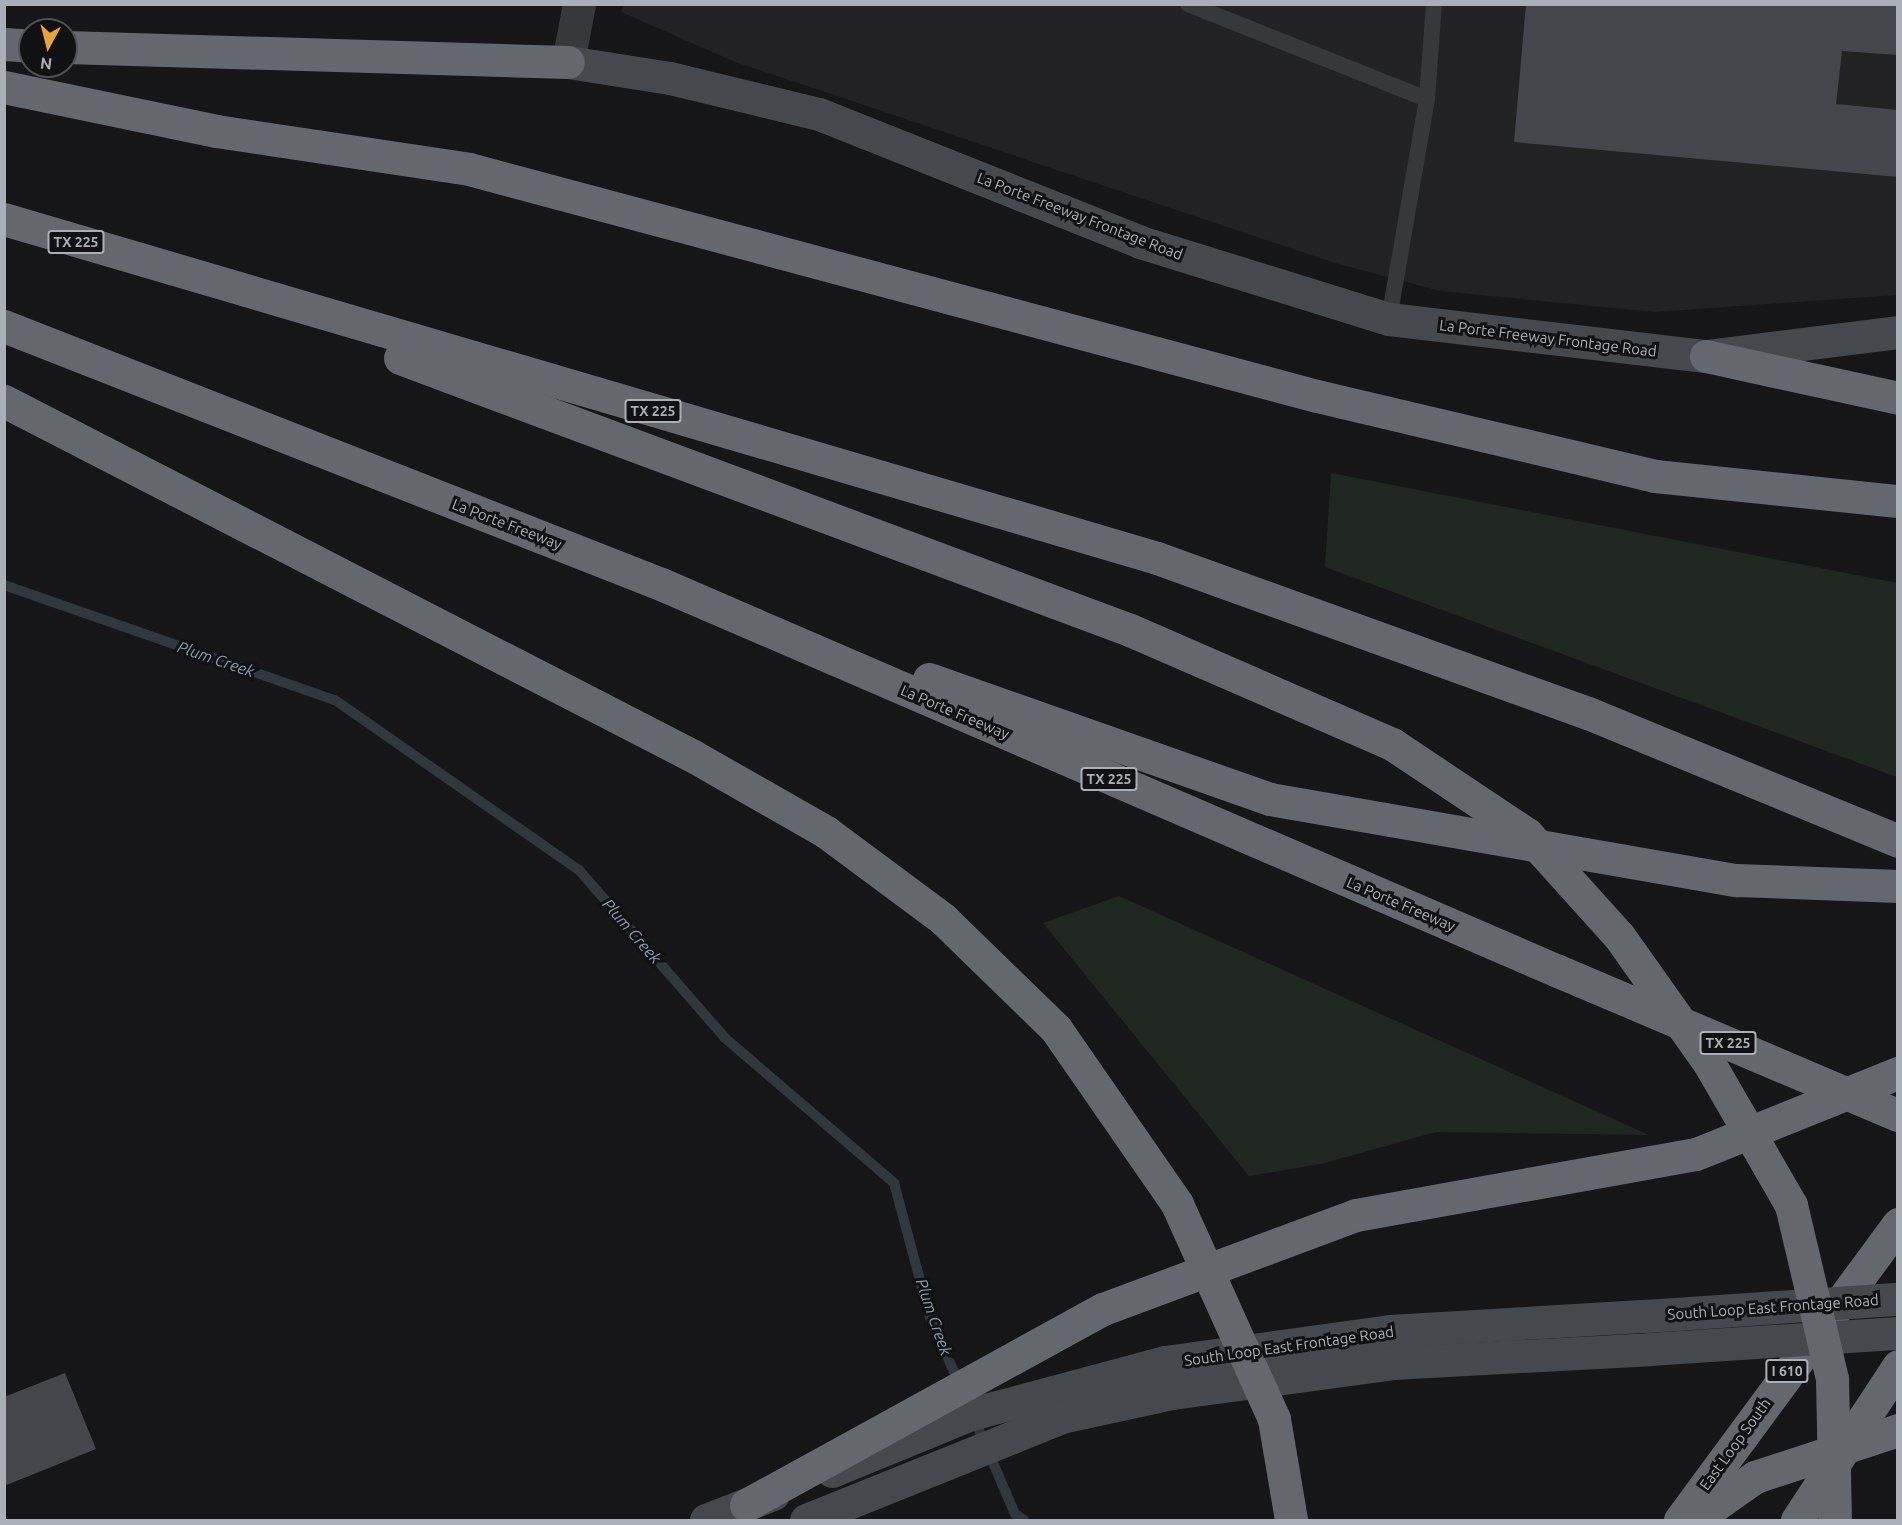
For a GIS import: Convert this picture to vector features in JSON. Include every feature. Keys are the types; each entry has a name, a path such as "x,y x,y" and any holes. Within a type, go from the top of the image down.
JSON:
{"highway":[{"path":"78,47 568,62"},
{"path":"4,87 216,131 469,169 1317,396 1655,476 1898,501"},
{"name":"TX 225","path":"4,219 148,265 1157,558 1588,713 1898,841"},
{"path":"148,265 1130,630 1392,744 1527,834 1619,936 1710,1063 1791,1206 1832,1379 1835,1521"},
{"name":"La Porte Freeway","path":"4,326 661,584 1898,1115"},
{"path":"1706,356 1898,398"},
{"path":"4,401 693,756 826,832 943,919 1056,1029 1178,1204 1274,1419 1291,1521"},
{"path":"661,584 1270,799 1736,880 1898,886"},
{"path":"746,1505 892,1434 1074,1324 1356,1215 1696,1154 1898,1073"},
{"name":"East Loop South","path":"1680,1521 1898,1224"},
{"path":"1797,1521 1898,1366"},
{"path":"1694,1521 1755,1477 1898,1430"}],"main road":[{"name":"La Porte Freeway Frontage Road","path":"568,62 670,78 819,114 1140,242 1389,319 1706,356"},
{"path":"1706,356 1898,332"},
{"name":"South Loop East Frontage Road","path":"806,1521 1062,1417 1120,1390 1165,1362 1390,1331 1898,1299"},
{"name":"South Loop East Frontage Road","path":"892,1434 971,1414 1120,1390 1393,1363 1898,1333"},
{"path":"706,1521 746,1505"}],"street":[{"path":"568,62 579,4"}],"lane":[{"path":"1188,4 1427,99"},
{"path":"1389,319 1427,99 1434,4"}],"shaded area":[{"path":"624,4 1897,5 1897,295 1654,312 1440,291 1335,263 735,62 621,12"},
{"path":"1331,473 1897,583 1897,777 1325,567"},
{"path":"1119,896 1649,1135 1436,1132 1321,1164 1249,1176 1043,923"}],"building":[{"path":"1526,4 1898,4 1898,55 1842,51 1836,104 1898,110 1898,177 1514,142"},
{"path":"65,1373 96,1449 4,1486 4,1397"}],"waterway":[{"name":"Plum Creek","path":"4,585 335,700 579,870 725,1038 894,1183 930,1317 959,1383"},
{"name":"Plum Creek","path":"973,1416 1015,1514 1024,1520"}]}
